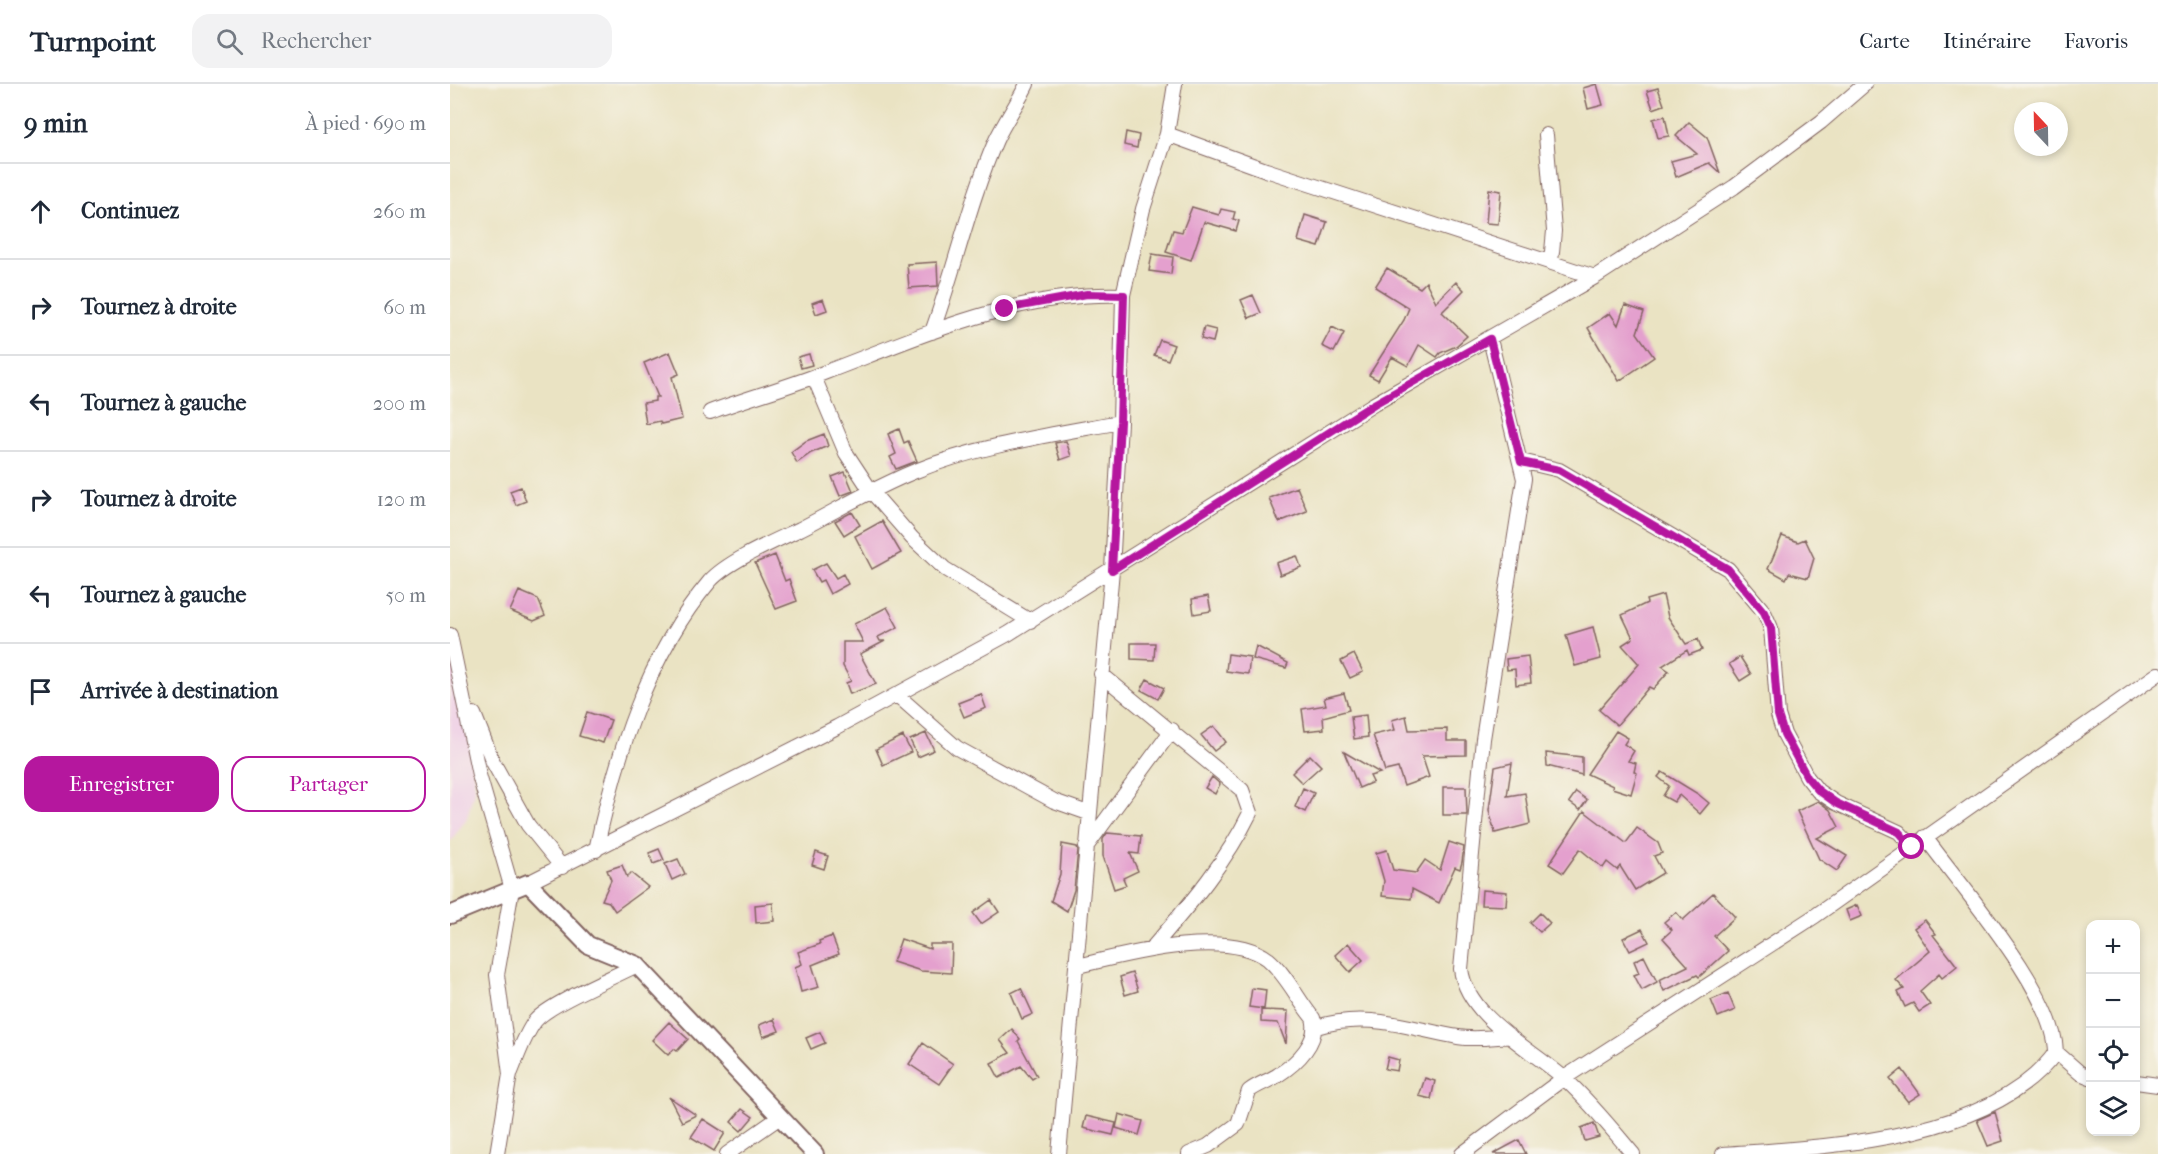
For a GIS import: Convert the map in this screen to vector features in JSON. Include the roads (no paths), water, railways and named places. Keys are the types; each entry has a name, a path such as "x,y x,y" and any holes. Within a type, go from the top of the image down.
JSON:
{"street":[{"path":"932,332 952,279 966,222 996,139 1027,84"},
{"path":"1059,1154 1078,966 1084,849 1112,570 1124,295 1143,209 1167,134 1175,84"},
{"path":"450,915 520,886 596,850 897,695 1030,621 1374,404 1595,277 1734,187 1821,122 1865,84"},
{"path":"1167,134 1266,170 1595,277"},
{"path":"1546,135 1554,231 1551,262"},
{"path":"710,412 814,377 932,332 1005,309 1087,294 1124,295"},
{"path":"1490,339 1524,479 1484,739 1461,969 1463,986 1475,1004 1510,1036 1564,1078 1594,1108 1633,1154"},
{"path":"814,377 846,453 871,491 912,538 945,568 1030,621"},
{"path":"596,850 608,795 636,713 660,657 687,612 712,579 753,552 913,472 964,454 1120,422"},
{"path":"1521,462 1559,470 1728,569 1764,612 1771,628 1778,715 1784,734 1807,777 1818,790 1836,803 1899,832 1912,847"},
{"path":"450,635 463,688 479,775 520,886 588,945 637,964 815,1154"},
{"path":"1101,674 1172,730 1242,790 1250,813 1234,846 1216,871 1153,947"},
{"path":"1464,1153 1564,1078 1815,915 2158,674"},
{"path":"463,688 493,762 528,825 562,867"},
{"path":"897,695 957,748 1053,801 1088,813"},
{"path":"1084,849 1172,730"},
{"path":"1723,1154 1835,1145 1905,1134 1985,1108 2027,1084 2056,1052 2056,1036 2049,1015 2023,970 1925,837"},
{"path":"510,1074 497,975 520,886"},
{"path":"1078,966 1153,947 1205,944 1247,950 1267,959 1313,1018 1316,1027 1312,1042 1278,1075 1249,1091 1238,1124 1208,1146 1189,1154"},
{"path":"497,1154 510,1074 521,1046 536,1020 568,1000 637,964"},
{"path":"1316,1027 1342,1019 1371,1020 1460,1038 1510,1036"},
{"path":"2056,1052 2080,1073 2086,1075"},
{"path":"2140,1083 2158,1085"},
{"path":"727,1154 780,1117"}]}
